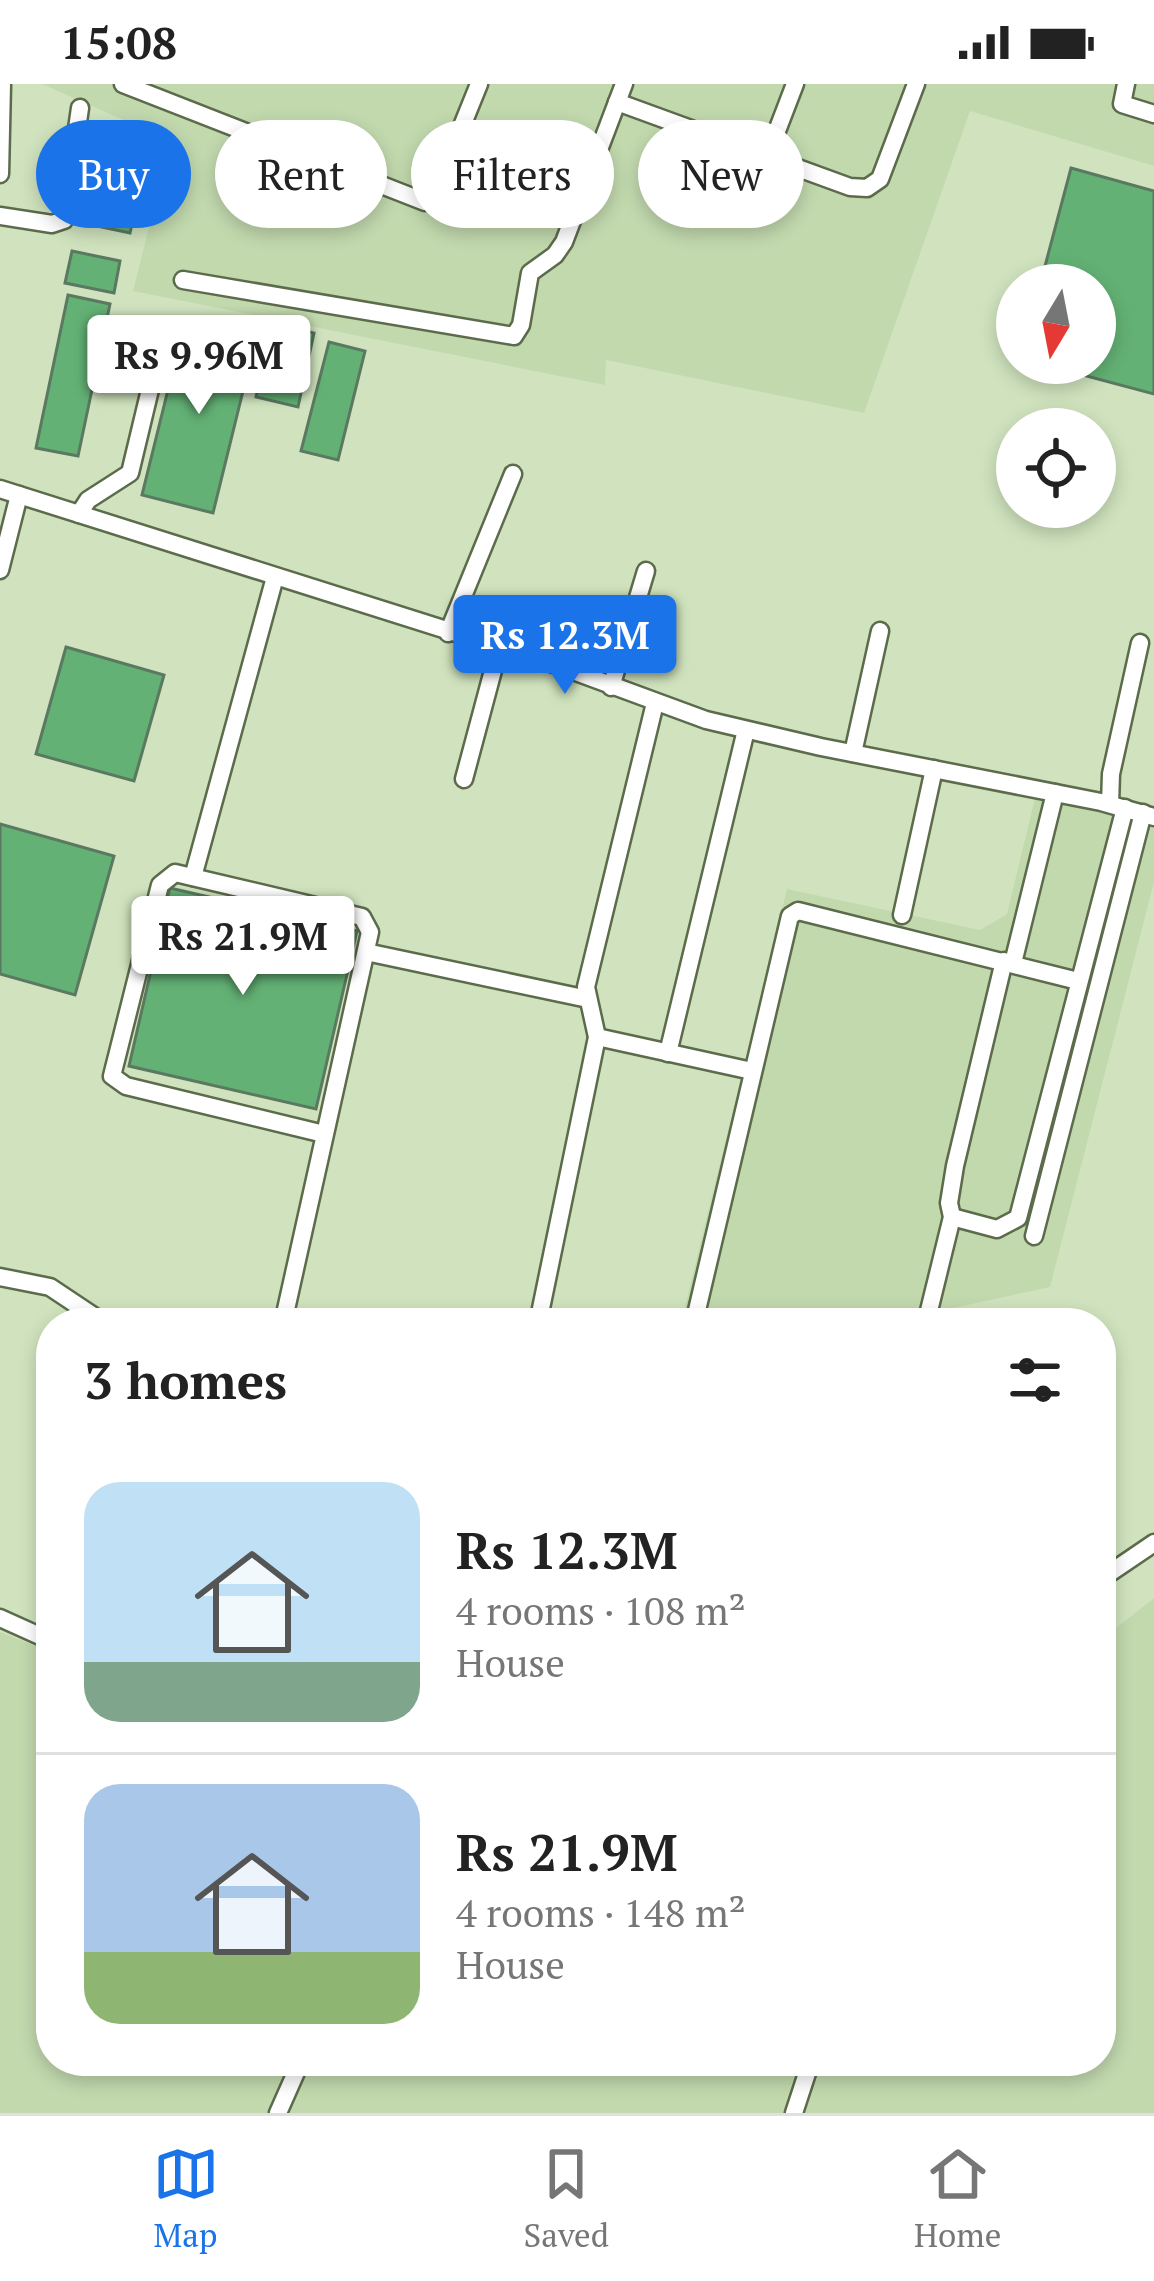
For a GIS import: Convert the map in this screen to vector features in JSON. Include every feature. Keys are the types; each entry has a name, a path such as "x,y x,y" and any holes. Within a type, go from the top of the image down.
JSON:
{"street":[{"path":"0,174 2,84"},
{"path":"123,84 425,202 435,194 479,84"},
{"path":"781,120 795,84"},
{"path":"804,171 850,188 875,185 916,84"},
{"path":"1126,84 1122,104 1154,114"},
{"path":"183,280 514,336 521,325 530,273 564,242 621,93 683,120"},
{"path":"0,217 52,224 64,220 80,108"},
{"path":"79,514 88,500 130,473 153,377"},
{"path":"448,633 513,474"},
{"path":"0,489 746,730 1133,811"},
{"path":"0,570 19,495"},
{"path":"610,687 646,571"},
{"path":"193,877 275,578"},
{"path":"853,753 880,631"},
{"path":"1034,1236 1133,811 1111,774 1140,643"},
{"path":"464,779 499,648"},
{"path":"541,1308 597,1037 586,988 655,703"},
{"path":"668,1052 746,730"},
{"path":"902,914 934,769"},
{"path":"930,1308 952,1217 949,1203 955,1166 1055,793"},
{"path":"952,1217 997,1229 1018,1218 1078,981 1133,811"},
{"path":"286,1308 370,932 362,916 175,873 160,885 112,1076 126,1086 324,1134"},
{"path":"697,1308 790,916 799,911 1078,981"},
{"path":"366,952 588,999"},
{"path":"597,1037 752,1071"},
{"path":"0,1277 50,1287 82,1308"},
{"path":"1116,1569 1154,1543"},
{"path":"0,1618 36,1634"},
{"path":"278,2113 294,2076"},
{"path":"794,2113 806,2076"}],"shaded area":[{"path":"42,84 1154,84 1154,166 970,111 864,413 606,360 605,385 133,291 149,228 191,228 191,120 123,120"},
{"path":"1035,798 1154,824 1154,882 1050,1287 953,1308 685,1308 787,889 980,930 1007,914"},
{"path":"1154,1598 1154,2113 0,2113 0,1632 36,1646 36,2076 1116,2076 1116,1628"}],"building":[{"path":"1071,168 1154,191 1154,394 1116,384 1116,264 1046,264"},
{"path":"72,251 120,261 114,293 65,283"},
{"path":"68,295 110,304 78,456 36,448"},
{"path":"185,321 256,338 213,513 142,495"},
{"path":"273,323 314,333 298,407 256,397"},
{"path":"329,342 365,351 338,460 301,451"},
{"path":"66,647 164,675 134,781 36,754"},
{"path":"0,824 114,856 75,995 0,974"},
{"path":"170,888 357,931 316,1109 129,1066"}]}
